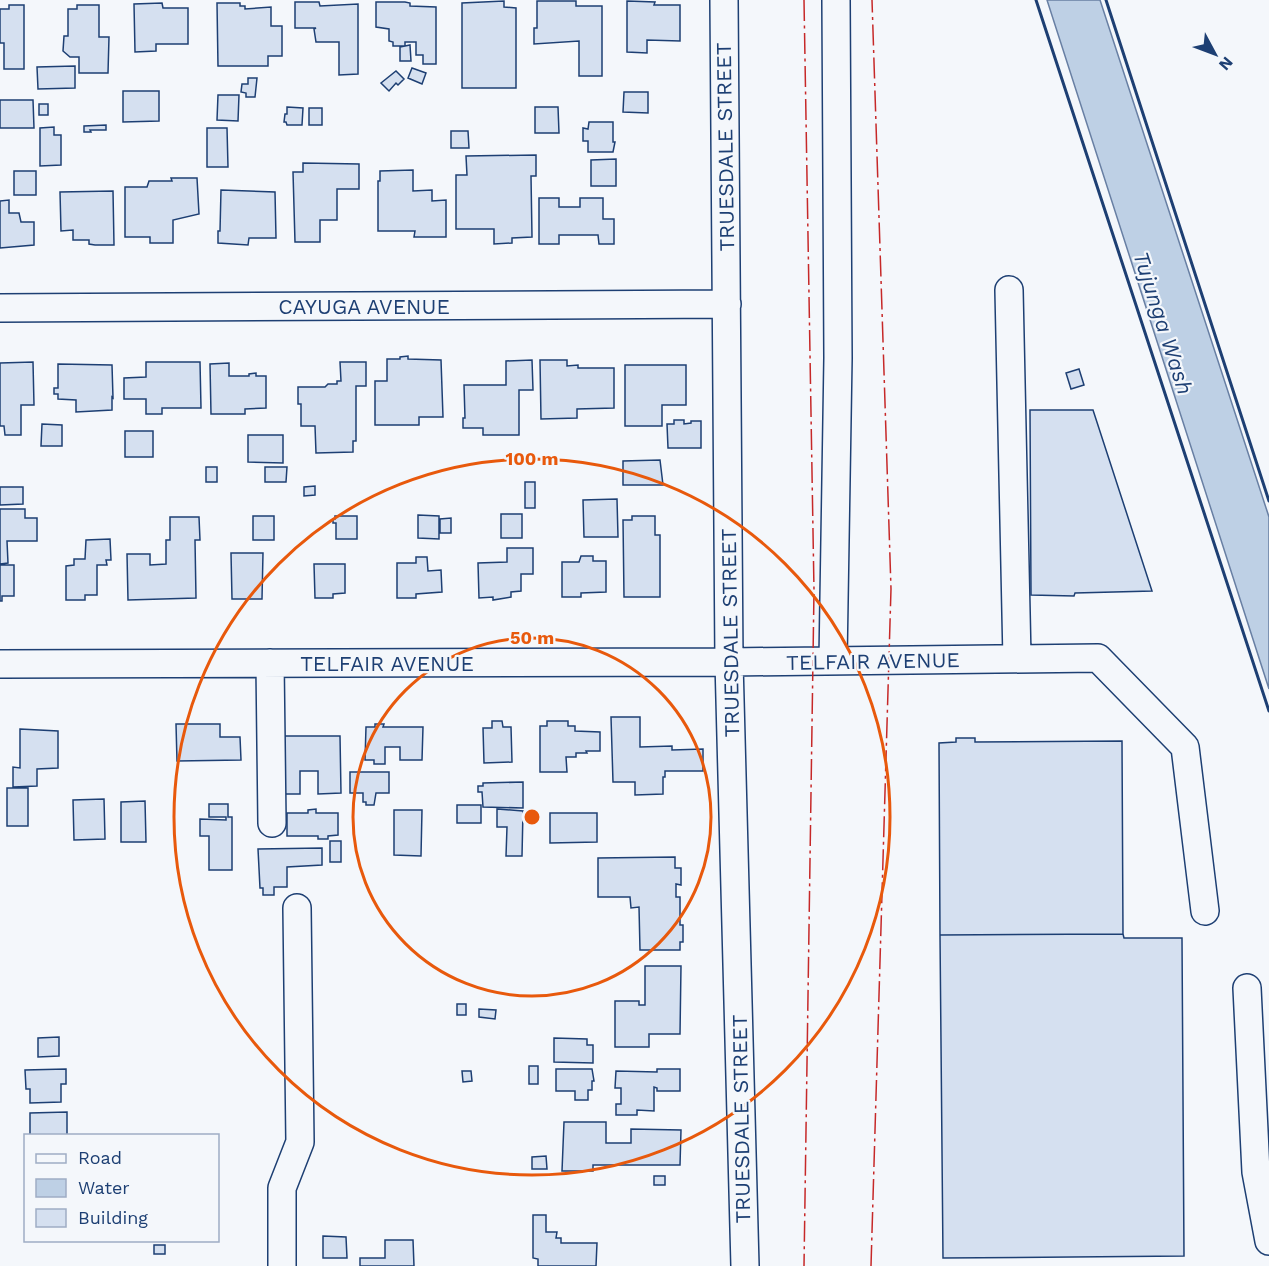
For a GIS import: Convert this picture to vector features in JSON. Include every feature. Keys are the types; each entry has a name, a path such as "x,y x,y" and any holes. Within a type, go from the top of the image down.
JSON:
{"street":[{"name":"TRUESDALE STREET","path":"724,0 729,662 745,1266"},
{"path":"833,661 838,358 836,0"},
{"path":"1009,290 1017,659"},
{"name":"CAYUGA AVENUE","path":"0,308 727,304"},
{"name":"TELFAIR AVENUE","path":"0,664 729,662 1098,658 1185,747 1205,911"},
{"path":"270,663 272,823"},
{"path":"282,1266 282,1188 300,1142 297,908"},
{"path":"1247,988 1256,1172 1269,1242"}],"water":[{"name":"Tujunga Wash","path":"1047,0 1100,0 1269,517 1269,689"}],"building":[{"path":"504,1 504,7 516,8 516,88 462,88 462,3"},
{"path":"537,1 576,1 576,6 602,6 602,76 579,76 579,41 534,44 534,28 537,28"},
{"path":"627,1 655,2 654,5 680,5 680,41 647,40 647,53 627,52"},
{"path":"295,2 319,2 320,6 358,4 358,74 339,75 339,42 316,42 314,29 316,28 295,28"},
{"path":"376,2 405,2 410,3 410,6 436,7 436,64 423,64 423,55 416,55 416,42 405,42 405,46 393,46 393,42 389,41 389,29 376,27"},
{"path":"162,3 163,8 188,8 188,44 156,44 156,51 135,52 134,4"},
{"path":"217,3 240,3 240,6 245,6 245,9 271,7 271,26 282,26 282,56 268,56 268,66 218,66"},
{"path":"9,5 24,5 24,69 4,69 4,43 0,43 0,9 9,9"},
{"path":"77,5 99,5 99,37 109,37 108,73 79,73 79,57 70,57 63,51 64,36 68,36 68,9 77,9"},
{"path":"410,45 411,61 400,61 400,47"},
{"path":"75,66 75,88 38,89 37,67"},
{"path":"412,68 426,73 422,84 408,78"},
{"path":"396,71 404,79 398,85 396,83 389,91 381,83"},
{"path":"248,78 257,78 255,97 246,97 246,93 241,92 242,84 248,84"},
{"path":"123,91 159,91 159,121 123,122"},
{"path":"624,92 648,92 648,113 623,112"},
{"path":"218,95 239,95 238,121 217,120"},
{"path":"0,100 33,100 34,128 0,128"},
{"path":"39,104 48,104 48,115 39,115"},
{"path":"287,107 303,108 302,125 287,125 284,122"},
{"path":"535,107 558,107 559,133 535,133"},
{"path":"309,108 322,108 322,125 309,125"},
{"path":"589,122 613,122 613,142 615,142 613,152 588,152 588,141 583,141 583,128 588,129"},
{"path":"106,125 106,130 84,132 84,126"},
{"path":"54,127 54,135 61,135 61,165 40,166 40,128"},
{"path":"207,128 227,128 228,167 207,167"},
{"path":"451,131 468,131 469,148 451,148"},
{"path":"536,155 536,176 531,176 532,237 512,238 512,243 494,244 494,229 456,229 456,175 467,175 466,156"},
{"path":"616,159 616,186 591,186 591,160"},
{"path":"303,163 359,164 359,189 337,189 337,220 320,220 320,242 295,242 293,172 303,172"},
{"path":"413,170 413,191 432,190 432,201 446,200 446,237 414,237 415,231 378,231 380,171"},
{"path":"14,171 36,171 36,195 14,195"},
{"path":"171,178 197,178 199,214 173,220 173,243 150,243 150,237 125,237 125,187 147,187 149,181 172,181"},
{"path":"221,190 275,192 276,238 249,238 248,245 218,243"},
{"path":"113,191 114,245 95,245 89,244 89,240 73,240 73,230 61,231 60,192"},
{"path":"539,198 559,198 559,207 580,207 580,198 603,198 603,219 614,219 614,244 599,244 598,235 559,235 559,244 539,244"},
{"path":"9,200 9,213 19,213 21,222 34,222 34,245 0,248 0,201"},
{"path":"408,356 408,359 441,360 443,417 419,417 419,425 375,425 375,381 387,381 387,359 400,359 400,357"},
{"path":"532,360 533,390 519,390 519,435 483,435 483,428 463,428 464,385 506,385 506,361"},
{"path":"540,360 567,360 567,366 578,365 578,368 614,368 614,408 577,409 577,418 541,419"},
{"path":"33,362 34,405 21,405 21,435 5,435 4,426 0,426 0,363"},
{"path":"146,362 200,362 201,408 162,408 162,414 146,414 146,399 124,399 124,378 146,377"},
{"path":"340,362 366,362 366,386 356,386 356,441 353,441 353,452 316,453 315,426 301,426 298,387 325,387 328,384 337,384 337,381 341,381"},
{"path":"229,363 229,376 249,376 249,374 256,373 256,376 266,376 266,408 245,409 245,414 211,414 210,364"},
{"path":"58,364 112,365 112,410 76,412 76,400 58,399 58,394 54,394 54,388 58,388"},
{"path":"625,365 686,365 686,405 662,405 662,426 625,426"},
{"path":"1079,369 1084,385 1071,389 1066,373"},
{"path":"1030,410 1093,410 1152,591 1075,593 1074,596 1031,595"},
{"path":"674,420 684,420 684,424 701,421 701,448 668,448 667,424 674,424"},
{"path":"42,424 62,425 62,446 41,446"},
{"path":"125,431 153,431 153,457 125,457"},
{"path":"248,435 283,435 283,463 248,462"},
{"path":"660,460 663,485 623,485 623,461"},
{"path":"206,467 217,467 217,482 206,482"},
{"path":"265,467 287,467 286,482 265,482"},
{"path":"525,482 535,482 535,508 525,508"},
{"path":"315,486 315,495 304,496 304,487"},
{"path":"0,487 23,487 23,504 0,505"},
{"path":"617,499 618,537 584,537 583,500"},
{"path":"0,509 25,509 25,518 37,518 37,541 7,541 8,563 0,564"},
{"path":"501,514 522,514 522,538 501,538"},
{"path":"418,515 439,516 439,539 418,538"},
{"path":"253,516 274,516 274,540 253,540"},
{"path":"335,516 357,516 357,539 336,539 336,523 333,523"},
{"path":"632,516 655,516 655,535 660,535 660,597 624,597 623,520 632,520"},
{"path":"170,517 199,517 200,540 195,540 196,598 128,600 127,554 150,554 150,565 166,564 166,540 170,540"},
{"path":"451,518 451,533 440,533 440,519"},
{"path":"110,539 111,560 106,560 107,565 97,565 97,595 85,595 85,600 66,600 66,566 74,565 74,559 85,559 86,540"},
{"path":"507,548 533,548 533,574 521,574 521,591 511,592 511,597 493,600 493,597 479,598 478,563 507,562"},
{"path":"231,553 263,553 262,599 232,599"},
{"path":"581,556 593,556 593,561 606,561 606,592 581,593 581,597 562,597 562,562 579,562"},
{"path":"416,557 427,557 428,571 441,570 442,592 416,594 416,598 397,598 397,563 416,563"},
{"path":"314,564 345,564 345,593 333,594 333,598 315,598"},
{"path":"0,565 14,565 14,596 2,596 2,601 0,601"},
{"path":"611,717 640,717 640,747 672,746 672,750 703,749 703,771 665,771 663,794 635,795 635,782 613,782"},
{"path":"492,721 502,721 503,727 511,727 512,762 484,763 483,728 492,728"},
{"path":"547,721 568,721 568,726 575,726 575,731 600,732 600,751 586,751 587,753 576,753 576,757 566,757 567,772 540,772 540,726 547,726"},
{"path":"176,724 220,724 220,737 240,737 241,760 177,761"},
{"path":"375,724 384,724 383,727 423,727 422,760 400,760 400,747 385,747 385,764 374,764 374,760 365,760 366,727 375,727"},
{"path":"20,729 58,731 58,768 37,769 37,786 13,787 13,767 20,768"},
{"path":"278,736 340,736 341,793 318,794 318,771 300,771 300,794 278,794"},
{"path":"956,738 975,738 975,742 1122,741 1123,934 940,935 939,743 956,742"},
{"path":"350,772 389,772 389,793 376,793 374,805 366,805 366,802 363,802 363,793 350,793"},
{"path":"523,782 523,808 483,807 482,792 478,792 478,786 483,786 483,783"},
{"path":"7,788 28,788 28,826 7,826"},
{"path":"104,799 105,839 74,840 73,800"},
{"path":"145,801 146,842 121,842 121,802"},
{"path":"209,804 228,804 228,817 232,817 232,870 209,870 209,836 200,836 200,819 226,820 226,817 209,817"},
{"path":"457,805 481,805 481,823 457,823"},
{"path":"316,809 316,813 338,813 338,835 328,836 328,839 318,839 318,836 287,836 287,813 308,813 308,810"},
{"path":"497,809 523,811 522,856 506,856 507,827 497,827"},
{"path":"394,810 422,810 421,856 394,855"},
{"path":"550,813 597,813 597,842 550,843"},
{"path":"330,841 341,841 341,862 330,862"},
{"path":"322,848 322,865 287,867 287,887 274,887 274,895 263,895 263,888 260,888 258,849"},
{"path":"675,857 675,868 681,868 681,885 676,884 676,897 680,897 680,925 683,925 683,942 680,942 680,950 640,950 639,907 631,908 630,897 598,897 598,858"},
{"path":"1123,934 1124,938 1182,938 1184,1256 943,1258 940,935"},
{"path":"645,966 681,966 680,1034 649,1034 649,1047 615,1047 615,1001 639,1001 639,1005 645,1005"},
{"path":"457,1004 466,1004 466,1015 457,1015"},
{"path":"479,1009 496,1010 495,1019 479,1017"},
{"path":"59,1037 59,1056 38,1057 38,1038"},
{"path":"554,1038 587,1039 587,1045 593,1045 593,1063 554,1062"},
{"path":"529,1066 538,1066 538,1084 529,1084"},
{"path":"66,1069 66,1084 61,1084 61,1102 30,1103 30,1089 26,1089 25,1070"},
{"path":"556,1069 592,1069 594,1081 592,1081 592,1090 588,1090 588,1100 575,1100 575,1091 556,1091"},
{"path":"657,1069 680,1069 680,1091 657,1091 654,1087 654,1111 637,1110 637,1115 616,1115 616,1104 621,1104 621,1088 615,1088 616,1071 657,1072"},
{"path":"462,1071 471,1071 472,1081 463,1082"},
{"path":"67,1112 67,1134 30,1134 30,1113"},
{"path":"564,1122 606,1122 606,1143 631,1143 631,1129 681,1130 680,1165 593,1165 593,1171 562,1171"},
{"path":"546,1156 547,1169 532,1169 532,1157"},
{"path":"654,1176 665,1176 665,1185 654,1185"},
{"path":"533,1215 546,1215 546,1232 557,1232 556,1238 561,1238 561,1243 597,1243 596,1266 538,1266 538,1259 533,1258"},
{"path":"323,1236 346,1237 347,1258 323,1258"},
{"path":"385,1240 413,1240 414,1266 360,1266 360,1258 385,1258"},
{"path":"154,1245 165,1245 165,1254 154,1254"}],"wall":[{"path":"1036,0 1269,711"},
{"path":"1106,0 1269,501"}],"power":[{"path":"804,0 814,590 804,1266"},
{"path":"871,1266 891,589 872,0"}]}
